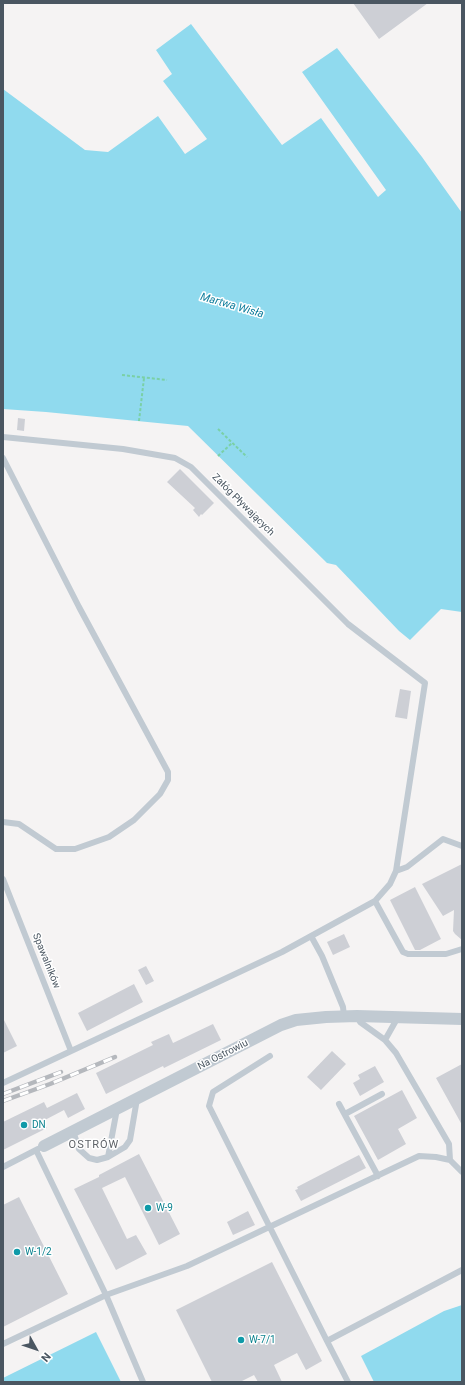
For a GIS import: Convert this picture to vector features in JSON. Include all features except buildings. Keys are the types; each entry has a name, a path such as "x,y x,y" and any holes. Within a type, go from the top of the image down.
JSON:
{"street":[{"name":"Na Ostrowiu","path":"40,1148 282,1025 296,1020 344,1016 462,1019"}],"lane":[{"name":"Załóg Pływających","path":"3,437 122,448 175,458 191,466 348,624 424,683 396,871"},
{"path":"3,458 79,607 168,772 168,780 160,794 134,820 109,837 75,849 56,849 18,824 3,822"},
{"path":"3,1083 282,952 375,901 390,884 396,871 407,867 443,839 462,846"},
{"name":"Spawalników","path":"3,879 71,1051"},
{"path":"375,901 403,952 408,954 446,954 462,949"},
{"path":"311,936 322,956 343,1007 344,1016"},
{"path":"357,1016 360,1022 385,1040 396,1053 449,1144 450,1160"},
{"path":"385,1040 398,1017"},
{"path":"270,1056 213,1092 210,1106 348,1382"},
{"path":"345,1114 382,1094"},
{"path":"73,1131 79,1149 89,1158 97,1160 108,1157 125,1146 130,1140 137,1099"},
{"path":"339,1104 378,1176"},
{"path":"108,1157 117,1109"},
{"path":"40,1148 143,1382"},
{"name":"Na Ostrowiu","path":"3,1167 40,1148"},
{"path":"3,1344 106,1295 187,1266 419,1156 450,1160 462,1172"},
{"path":"327,1341 462,1270"}],"path":[{"path":"122,375 167,380"},
{"path":"139,421 144,378"},
{"path":"218,429 247,457"},
{"path":"218,456 232,443"}],"water":[{"name":"Martwa Wisła","path":"191,24 282,145 321,118 378,197 386,190 302,72 337,48 422,157 462,213 462,612 441,609 410,640 399,631 336,565 327,563 188,426 3,409 3,89 85,150 108,152 158,116 185,154 207,139 163,81 172,74 156,50"},
{"path":"462,1305 462,1382 374,1382 361,1356 444,1311"},
{"path":"96,1332 121,1382 3,1382 3,1378"}],"railway":[{"path":"3,1101 50,1084 115,1057"},
{"path":"3,1094 61,1072"}],"place":[{"name":"DN","path":"24,1125"},
{"name":"W-9","path":"148,1208"},
{"name":"W-1/2","path":"17,1252"},
{"name":"W-7/1","path":"241,1340"}],"district":[{"name":"OSTRÓW","path":"94,1145"}]}
